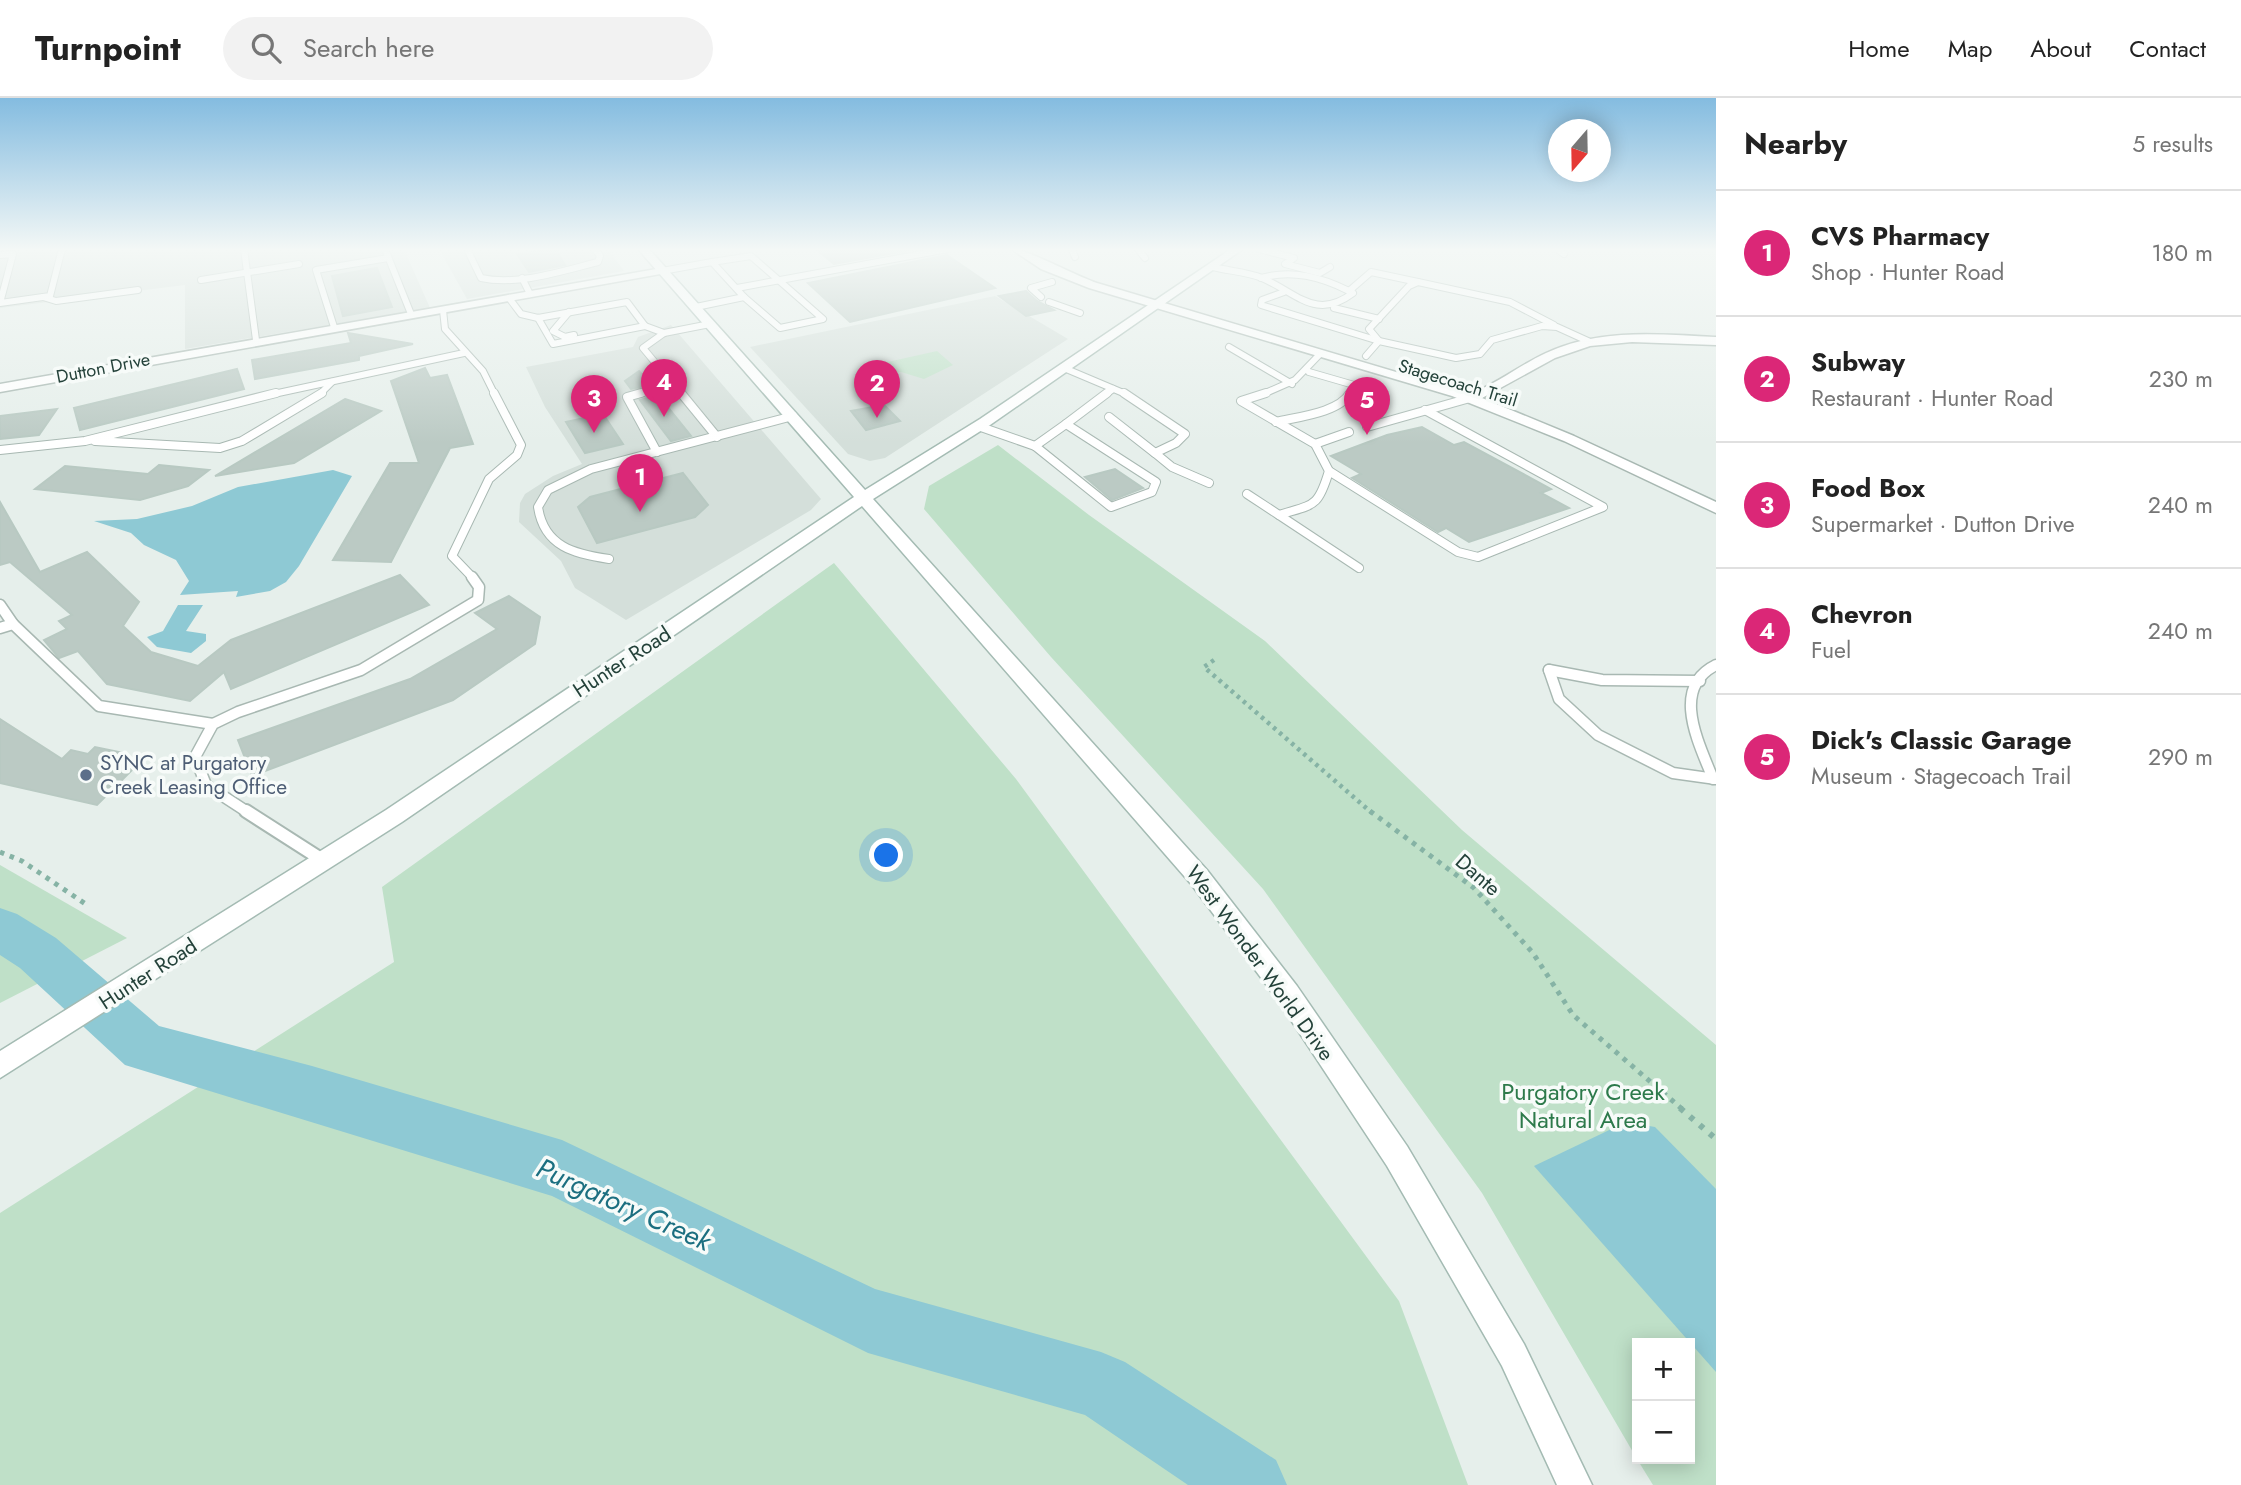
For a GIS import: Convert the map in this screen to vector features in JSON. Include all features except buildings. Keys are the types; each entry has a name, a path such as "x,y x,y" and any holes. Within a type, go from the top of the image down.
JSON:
{"main road":[{"name":"Dutton Drive","path":"0,388 411,314"},
{"name":"West Wonder World Drive","path":"702,314 1216,898 1287,994 1397,1156 1513,1355 1575,1485"},
{"name":"Hunter Road","path":"0,1066 324,861 1142,314"},
{"name":"Stagecoach Trail","path":"1179,314 1470,398 1551,429 1716,508"},
{"name":"Stagecoach Trail","path":"1213,314 1490,392 1575,426 1716,493"},
{"path":"1470,398 1490,392 1553,354 1590,342 1657,337 1716,341"}],"lane":[{"path":"252,314 256,340"},
{"path":"330,314 334,327"},
{"path":"324,861 206,785 195,757 214,724 238,712 361,670 478,600 482,592 480,583 456,566 452,556 489,480 517,455 521,445 483,371 445,329 443,314"},
{"path":"521,314 538,318 560,314"},
{"path":"568,314 553,331 565,337 608,328 621,330"},
{"path":"635,314 645,326"},
{"path":"763,314 780,328 823,319 817,314"},
{"path":"1290,314 1379,341 1456,358 1470,358 1480,354 1492,340 1542,326 1557,327"},
{"path":"1358,314 1379,319"},
{"path":"1379,341 1370,329 1384,314"},
{"path":"1532,314 1590,342"},
{"path":"538,318 553,344 645,326 664,333"},
{"path":"710,324 664,333 643,348 716,437"},
{"path":"1366,356 1379,341"},
{"path":"1229,347 1292,383"},
{"path":"0,450 85,441 464,353"},
{"path":"1320,354 1309,372 1292,383 1241,401 1315,444 1329,471 1458,552 1478,557 1489,555 1603,507 1424,410"},
{"path":"1064,368 1130,396 1185,434 1176,443 1155,453"},
{"path":"1276,422 1326,409 1346,400 1354,385 1309,372"},
{"path":"85,441 220,448 242,441 326,391 331,382"},
{"path":"657,452 627,397 674,385"},
{"path":"1035,446 1113,388"},
{"path":"1367,427 1470,398"},
{"path":"609,559 566,551 538,519 537,503 543,494 561,482 591,470 793,416"},
{"path":"1109,417 1172,467 1209,483"},
{"path":"978,426 1035,446 1111,507 1152,492 1156,482 1066,424"},
{"path":"1315,444 1349,432"},
{"path":"1279,515 1321,498 1329,471"},
{"path":"1247,494 1359,568"},
{"path":"0,605 13,624 99,706 214,724"},
{"path":"0,628 13,624"},
{"path":"1700,681 1602,680 1549,670 1559,699 1598,734 1673,773 1715,779 1690,711 1700,681 1711,667 1716,665"}],"path":[{"name":"Dante","path":"1214,660 1205,667 1345,791 1474,888 1533,953 1573,1015 1716,1139"},
{"path":"0,852 15,855 70,899 87,905"}],"shaded area":[{"path":"185,314 396,314 185,349"},
{"path":"910,314 1025,314 1068,339 885,458 870,461 848,454 750,347"},
{"path":"671,325 821,499 811,510 626,620 575,588 561,561 519,522 520,503 525,494 553,476 582,464 545,407 526,367 633,347 638,337"}],"green space":[{"path":"937,351 953,365 924,379 901,372 870,373 865,367"},
{"name":"Purgatory Creek Natural Area","path":"998,445 1089,515 1265,641 1462,830 1716,1045 1716,1485 1653,1485 1640,1464 1695,1464 1695,1338 1632,1338 1632,1450 1482,1193 1263,889 1051,657 924,509 929,486"},
{"path":"834,563 1016,779 1399,1301 1468,1485 0,1485 0,1213 394,962 382,887"},
{"path":"0,865 127,938 0,1003"}],"water":[{"path":"333,470 352,476 299,566 286,582 270,591 236,597 238,591 180,595 189,581 176,560 144,545 131,533 94,521 137,519 192,506 238,487"},
{"path":"178,605 203,605 186,631 206,634 206,641 191,653 157,647 147,637 163,631"},
{"path":"1626,1122 1655,1127 1716,1189 1716,1372 1695,1348 1695,1338 1686,1338 1534,1166"}],"waterway":[{"name":"Purgatory Creek","path":"0,929 38,953 144,1047 312,1093 562,1170 868,1320 1101,1386 1251,1485"}],"place":[{"name":"Chevron","path":"664,417"},
{"name":"Subway","path":"877,418"},
{"name":"Food Box","path":"594,433"},
{"name":"Dick's Classic Garage","path":"1367,435"},
{"name":"CVS Pharmacy","path":"640,512"},
{"name":"SYNC at Purgatory Creek Leasing Office","path":"86,775"}]}
